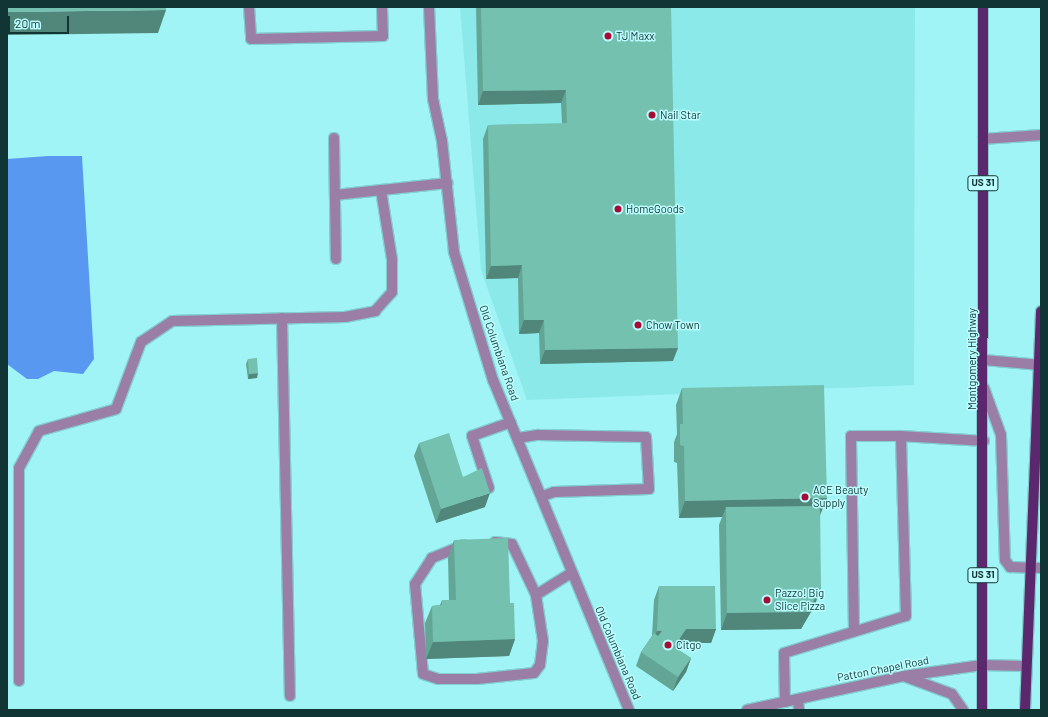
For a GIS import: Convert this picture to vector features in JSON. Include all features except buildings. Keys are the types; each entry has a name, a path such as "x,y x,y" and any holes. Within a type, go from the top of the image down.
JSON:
{"main road":[{"name":"Montgomery Highway","path":"982,710 984,441 983,7"},
{"path":"1025,710 1025,666 1040,365 1041,311"}],"street":[{"path":"249,7 251,39 383,36 382,7"},
{"name":"Old Columbiana Road","path":"429,7 433,99 446,183 454,252 493,380 543,496 571,573 629,710"},
{"path":"984,139 1041,135"},
{"path":"334,138 336,259"},
{"path":"335,195 446,183"},
{"path":"19,680 19,468 39,431 116,409 141,342 172,321 345,317 375,311 392,292 392,259 381,190"},
{"path":"282,318 290,696"},
{"path":"984,360 1040,365"},
{"path":"984,388 1001,435 1005,560 1010,566 1041,568"},
{"path":"489,488 472,436 511,422"},
{"path":"518,438 538,435 646,437 649,489 554,492 543,496"},
{"path":"854,630 851,436 901,436 984,441"},
{"path":"784,702 784,654 854,630 906,616 901,436"},
{"path":"479,541 512,544 536,595 543,641 540,665 534,673 477,679 438,679 423,674 415,584 432,558 479,541"},
{"path":"536,595 571,573"},
{"name":"Patton Chapel Road","path":"747,710 904,676 982,665 1025,666"},
{"path":"904,676 952,694 963,710"},
{"path":"798,699 800,710"}],"shaded area":[{"path":"460,7 915,7 914,385 527,400 481,270"}],"water":[{"path":"48,156 82,156 94,359 83,374 54,371 38,379 27,379 7,364 7,159"}],"place":[{"name":"TJ Maxx","path":"608,36"},
{"name":"Nail Star","path":"652,115"},
{"name":"HomeGoods","path":"618,209"},
{"name":"Chow Town","path":"638,325"},
{"name":"ACE Beauty Supply","path":"805,497"},
{"name":"Pazzo! Big Slice Pizza","path":"767,600"},
{"name":"Citgo","path":"668,645"}]}
